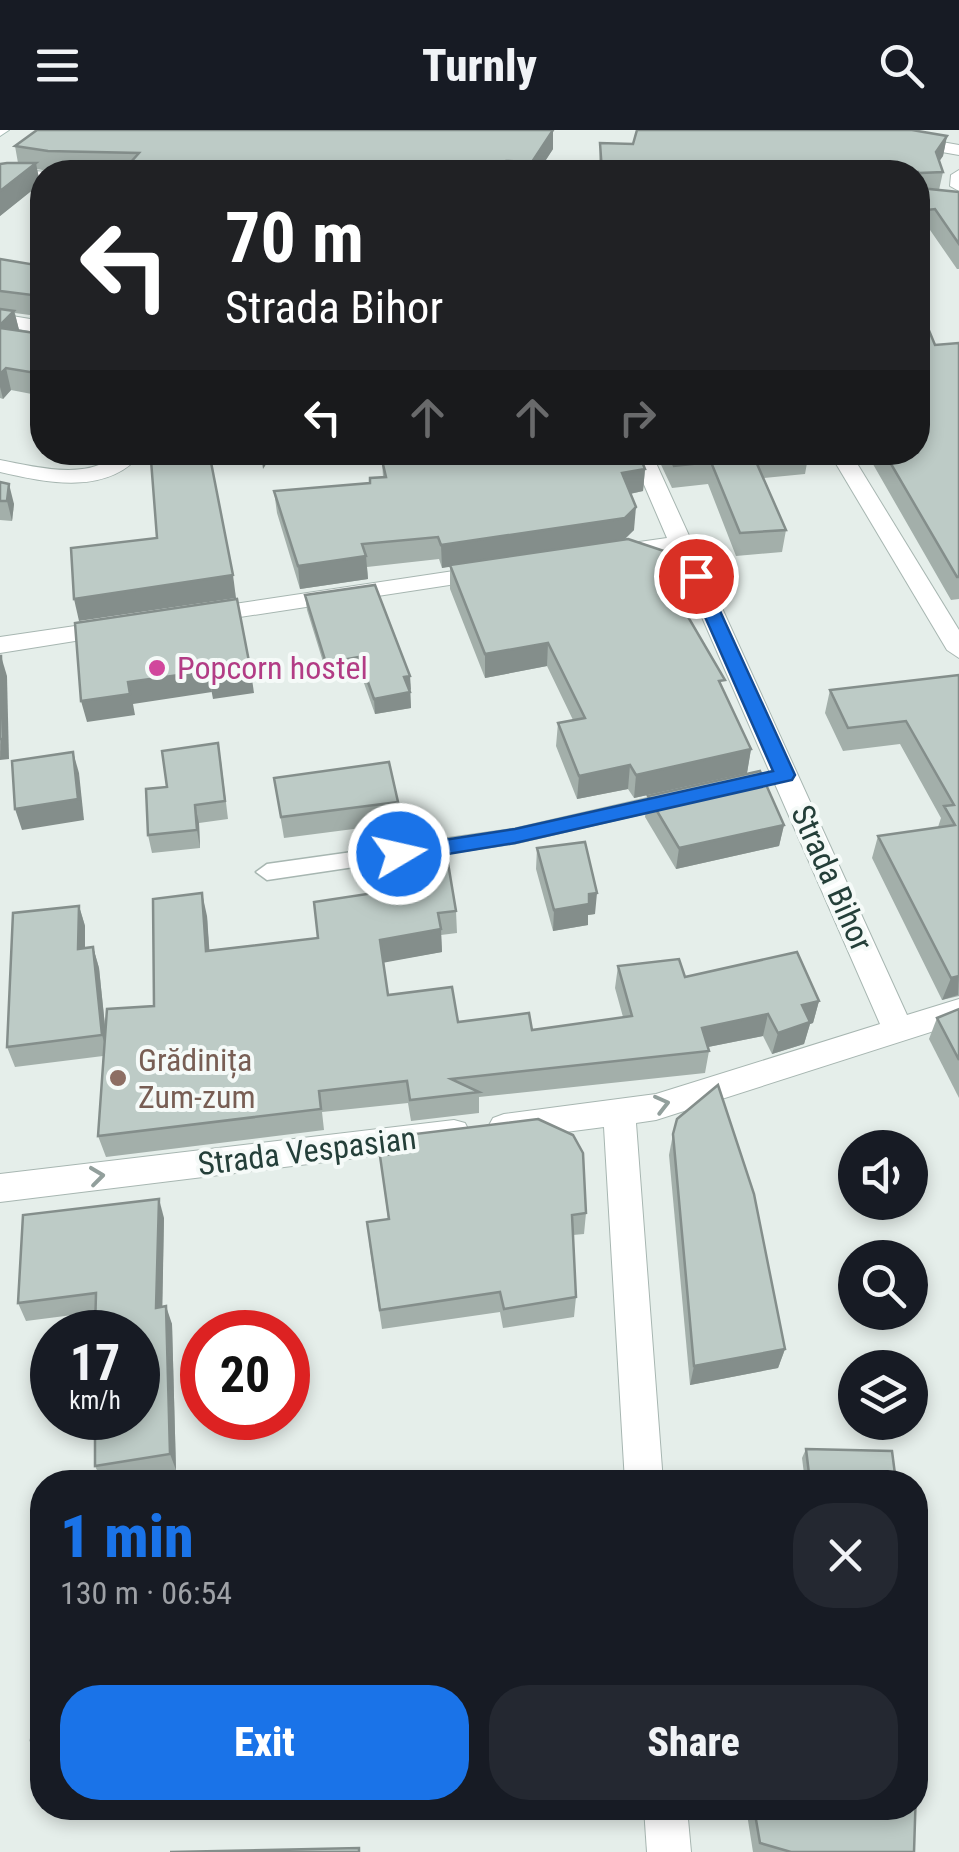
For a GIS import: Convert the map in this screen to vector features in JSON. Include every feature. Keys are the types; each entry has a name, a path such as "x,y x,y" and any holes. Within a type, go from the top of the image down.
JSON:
{"street":[{"path":"845,130 959,147"},
{"path":"929,130 959,147"},
{"path":"0,174 30,175"},
{"path":"955,196 959,174"},
{"path":"0,320 30,325"},
{"path":"0,466 55,477 89,476 116,465"},
{"name":"Strada Bihor","path":"646,465 777,777 899,1031"},
{"path":"847,465 959,650"},
{"path":"589,557 680,543"},
{"path":"170,620 512,568"},
{"path":"0,646 132,626"},
{"name":"Strada Vespasian","path":"0,1188 620,1114 681,1100 959,1011"},
{"path":"620,1114 643,1470"},
{"path":"667,1820 668,1852"}],"lane":[{"path":"267,872 515,836 698,794"}],"building":[{"path":"37,130 553,130 533,160 133,160 139,153 48,151 15,146"},
{"path":"637,130 912,130 947,136 936,152 943,172 930,173 930,160 601,160 600,143 633,144"},
{"path":"30,163 30,168 0,191 0,164"},
{"path":"930,189 959,192 959,244 935,209 930,210"},
{"path":"0,259 30,264 30,295 0,291"},
{"path":"0,309 14,311 0,325"},
{"path":"0,328 30,332 30,372 6,368 0,374"},
{"path":"930,333 935,345 959,343 957,577 892,465 930,465"},
{"path":"151,465 212,465 233,575 74,599 71,548 157,538"},
{"path":"383,465 643,465 645,469 622,473 636,507 625,518 441,545 438,537 362,544 366,556 298,566 274,491 370,483 370,478 386,477"},
{"path":"712,465 758,465 786,530 740,533"},
{"path":"0,482 9,484 7,501 0,501"},
{"path":"628,539 685,558 691,570 663,574 725,680 719,681 751,749 636,775 630,765 579,776 558,723 585,718 548,643 485,654 450,565"},
{"path":"375,585 410,676 404,677 410,692 374,699 359,657 326,663 305,595"},
{"path":"237,599 251,672 209,678 208,671 128,682 130,694 81,701 75,623"},
{"path":"1,656 3,739 0,739"},
{"path":"959,675 959,976 951,978 878,836 955,825 944,806 954,805 906,721 848,728 830,690"},
{"path":"218,743 225,801 195,805 197,830 148,835 146,789 167,787 162,751"},
{"path":"73,752 78,799 15,809 12,761"},
{"path":"389,762 398,802 281,817 274,778"},
{"path":"760,771 784,825 679,848 648,796"},
{"path":"585,842 597,893 589,894 589,904 554,910 537,848"},
{"path":"448,863 456,911 438,913 441,929 380,940 388,995 452,987 458,1022 529,1013 532,1030 632,1016 618,966 679,959 685,977 797,952 819,1001 802,1005 810,1022 778,1033 768,1014 702,1028 709,1051 451,1079 479,1092 410,1100 407,1081 319,1091 321,1109 98,1136 107,1009 154,1006 153,899 202,893 206,951 318,938 314,902 407,888 404,868"},
{"path":"79,906 78,949 93,947 102,1035 7,1047 13,913"},
{"path":"959,1009 959,1060 937,1018"},
{"path":"718,1085 754,1194 785,1349 694,1366 673,1134 677,1119"},
{"path":"538,1119 573,1135 583,1153 586,1213 572,1215 576,1297 504,1309 500,1292 380,1310 367,1222 389,1219 380,1156 417,1150 415,1134"},
{"path":"159,1199 156,1308 166,1306 170,1454 95,1466 95,1440 160,1440 160,1310 96,1310 96,1293 18,1303 23,1215"},
{"path":"806,1449 892,1451 894,1470 809,1470"},
{"path":"756,1820 915,1820 914,1852 791,1852 760,1843"},
{"path":"359,1848 359,1852 170,1852"}],"place":[{"name":"Popcorn hostel","path":"157,668"},
{"name":"Grădinița Zum-zum","path":"118,1078"}],"route":[{"path":"399,854 515,836 785,775 696,576"}]}
